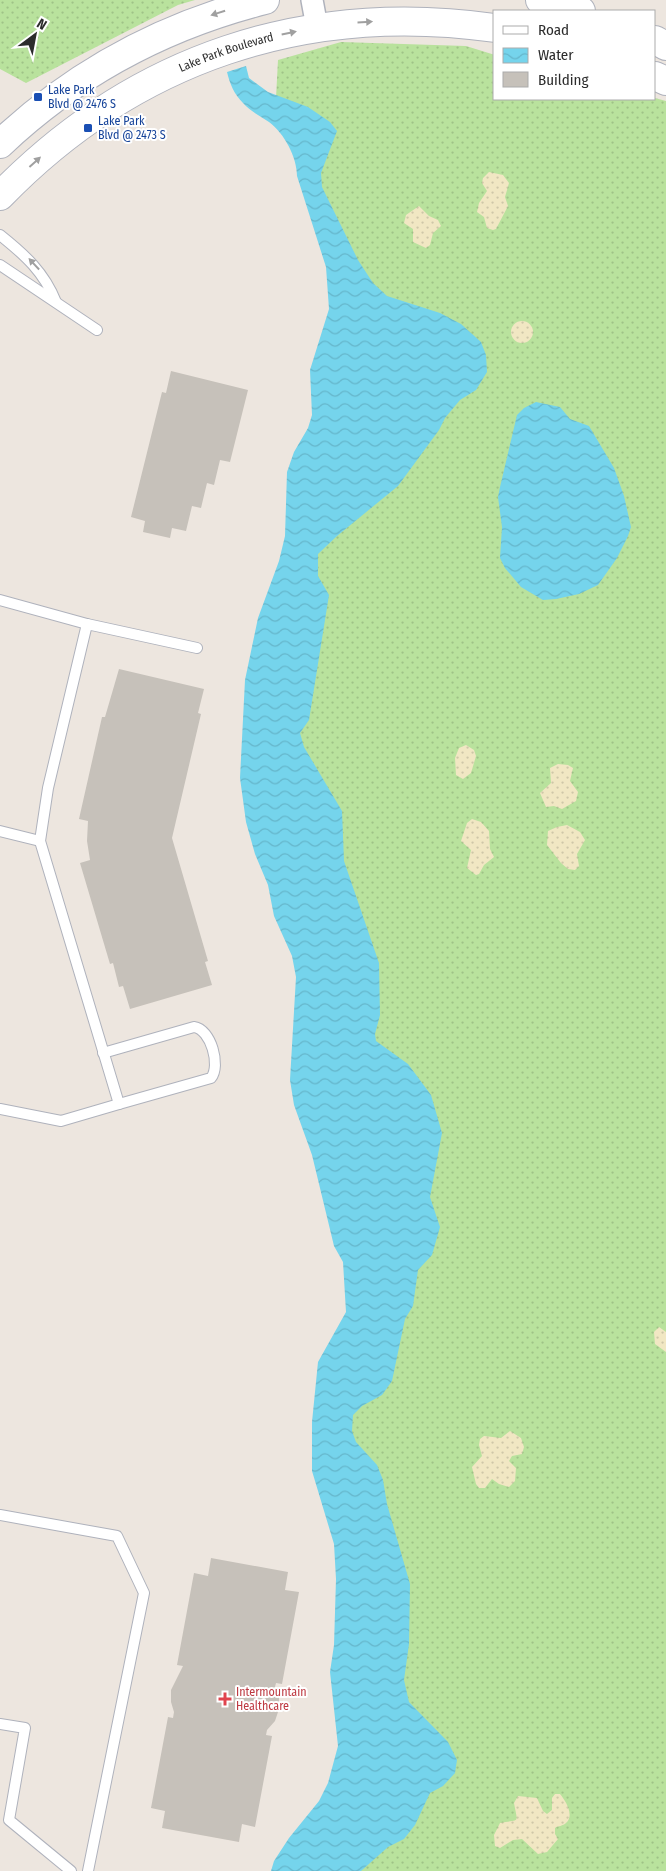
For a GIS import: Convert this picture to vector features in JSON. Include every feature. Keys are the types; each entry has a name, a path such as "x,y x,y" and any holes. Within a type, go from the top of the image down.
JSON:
{"street":[{"path":"0,144 46,104 124,54 190,23 265,0"},
{"path":"312,0 317,27"},
{"path":"540,0 577,10"},
{"name":"Lake Park Boulevard","path":"0,196 44,154 81,124 151,81 192,62 225,50 317,27 357,22 411,21 493,28"}],"lane":[{"path":"0,235 23,253 42,273 56,302"},
{"path":"0,265 27,285 97,330"},
{"path":"0,600 87,624 197,648"},
{"path":"87,624 48,788 40,841 119,1104"},
{"path":"0,831 40,841"},
{"path":"0,1110 60,1121 211,1078 216,1064 208,1036 204,1030 194,1027 104,1053"},
{"path":"0,1515 117,1536 144,1593 88,1871"},
{"path":"0,1724 25,1728 9,1820 71,1871"}],"green space":[{"path":"0,0 195,0 178,5 26,83 0,69"},
{"path":"341,42 466,46 493,54 493,100 656,100 656,98 666,101 666,1871 310,1871 352,1812 344,1472 361,1267 271,750 350,280 276,98 278,60"}],"sand":[{"path":"489,172 503,175 509,183 505,197 508,206 496,229 493,230 487,228 484,217 477,212 479,203 487,191 482,183 483,178"},
{"path":"419,206 429,216 438,220 441,226 433,233 430,245 426,248 413,242 413,229 404,223 406,215"},
{"path":"518,321 526,321 533,328 533,336 526,343 518,343 511,336 511,328"},
{"path":"466,745 474,750 476,756 471,773 463,779 456,775 455,758 459,748"},
{"path":"558,764 568,765 573,768 570,781 578,792 576,801 562,809 554,806 546,807 540,793 551,783 550,768"},
{"path":"472,819 481,822 489,831 490,849 494,857 476,875 467,868 471,850 461,841 467,823"},
{"path":"567,825 580,832 585,840 577,854 579,866 575,870 568,869 561,863 547,845 548,831"},
{"path":"659,1327 666,1332 666,1352 655,1344 654,1332"},
{"path":"510,1431 521,1438 524,1447 522,1454 512,1456 509,1461 516,1468 515,1481 509,1487 499,1484 492,1479 485,1488 479,1488 476,1484 472,1467 482,1456 479,1445 480,1439 484,1436 501,1438"},
{"path":"555,1794 560,1794 570,1816 566,1823 555,1828 555,1834 558,1839 547,1852 538,1854 522,1839 513,1840 500,1848 495,1846 494,1835 500,1823 514,1821 517,1818 514,1803 518,1796 537,1798 543,1811 547,1814 552,1810 552,1798"}],"water":[{"path":"246,66 249,78 268,92 308,107 330,122 337,131 321,173 322,187 358,260 373,283 387,296 440,313 461,324 481,342 486,355 487,372 476,390 460,400 445,418 439,430 398,486 318,554 318,576 329,595 309,720 300,733 304,747 342,811 344,861 379,963 380,1015 375,1034 376,1041 408,1064 431,1095 442,1133 430,1197 440,1227 432,1255 418,1270 413,1306 405,1319 392,1381 382,1395 362,1406 353,1415 352,1431 356,1442 377,1465 383,1480 387,1504 410,1584 409,1644 404,1680 409,1702 448,1742 457,1760 455,1773 443,1786 430,1793 415,1825 404,1839 388,1847 361,1871 271,1871 274,1861 289,1838 319,1801 328,1783 338,1746 330,1672 334,1645 336,1579 334,1544 312,1471 312,1422 318,1362 346,1312 343,1262 334,1246 312,1155 294,1105 290,1080 296,977 292,956 274,916 268,885 255,854 246,822 240,778 245,680 258,618 279,561 285,536 287,472 294,452 308,428 312,415 310,370 329,309 326,267 289,146 275,127 243,103 231,85 227,72"},
{"path":"536,402 560,407 570,419 589,426 614,468 624,496 631,527 617,558 598,585 579,594 543,600 521,587 505,568 500,558 502,527 498,497 500,487 517,415 524,408"}],"building":[{"path":"171,371 248,390 230,462 220,460 214,485 207,483 201,508 192,506 186,531 172,528 170,538 143,532 145,521 131,517 162,392 166,393"},
{"path":"119,669 204,689 198,713 201,714 172,838 208,961 205,962 212,985 130,1009 123,986 119,987 113,963 110,964 80,863 90,860 87,841 88,821 79,819 102,717 105,717"},
{"name":"Intermountain Healthcare","path":"211,1558 288,1572 285,1590 299,1592 282,1684 276,1683 275,1687 279,1697 279,1709 275,1721 267,1730 266,1735 272,1736 255,1827 242,1824 239,1842 162,1828 165,1811 151,1808 168,1717 173,1718 171,1690 183,1666 177,1665 194,1573 208,1576"}],"place":[{"name":"Lake Park Blvd @ 2476 S","path":"38,97"},
{"name":"Lake Park Blvd @ 2473 S","path":"88,128"},
{"name":"Intermountain Healthcare","path":"225,1699"}]}
